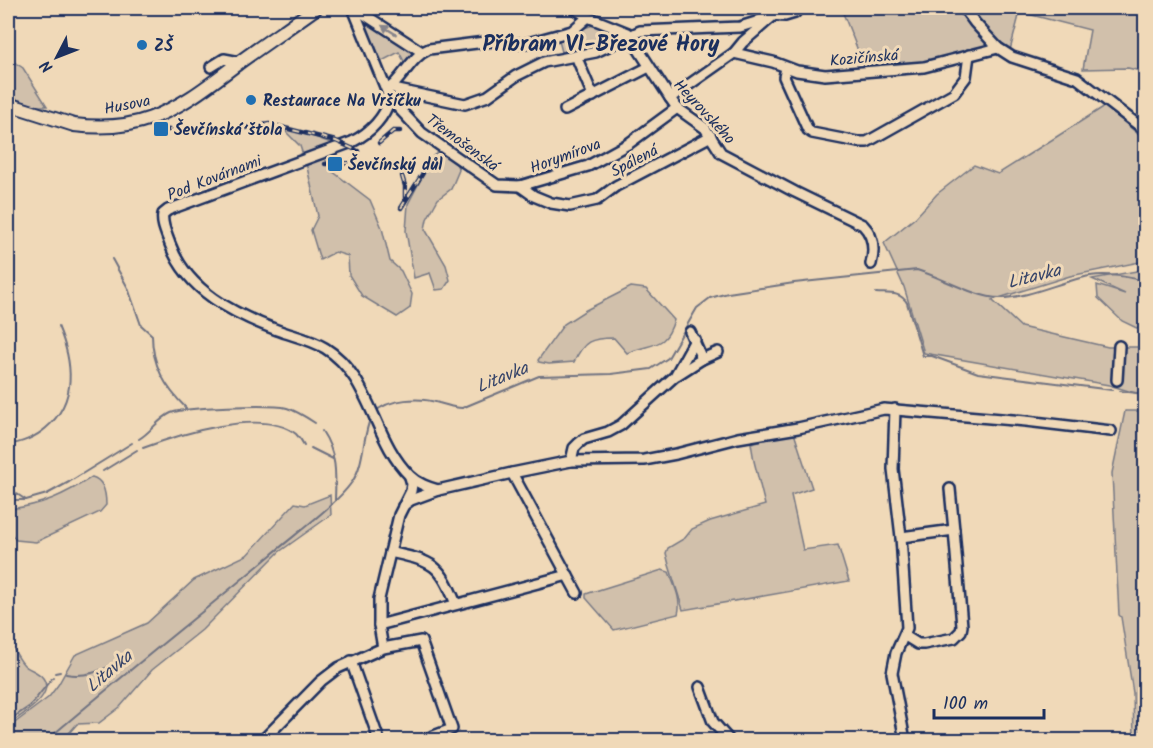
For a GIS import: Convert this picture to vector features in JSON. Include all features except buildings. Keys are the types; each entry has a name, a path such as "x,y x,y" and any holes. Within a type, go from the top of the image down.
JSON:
{"main road":[{"name":"Husova","path":"8,104 74,125 100,126 132,123 165,112 316,8"}],"street":[{"path":"574,8 624,30 632,36"},
{"path":"964,8 998,48 1012,57 1077,78 1146,131"},
{"path":"354,9 422,52"},
{"name":"Třemošenská","path":"354,9 362,33 390,92 422,133 497,185 520,186 534,196 551,203 570,206"},
{"path":"390,92 398,90 465,104 488,96 529,68 544,62 596,52 640,31 740,27 776,12 795,13"},
{"path":"670,98 734,53 776,12"},
{"path":"390,92 422,52 429,49 493,41 524,44 572,31 588,16"},
{"name":"Heyrovského","path":"632,36 649,67 677,108 705,128 721,153 868,229 873,241 871,264"},
{"name":"Kozičínská","path":"734,53 811,74 842,75 924,67 998,48"},
{"path":"786,68 784,77 808,130 812,133 846,140 867,142 954,93 966,77 969,55"},
{"path":"576,56 593,96"},
{"name":"Husova","path":"211,67 224,59 240,62"},
{"path":"565,110 649,67"},
{"name":"Pod Kovárnami","path":"390,92 385,114 380,121 352,142 168,210 162,217 173,251 184,269 204,292 254,321 323,346 334,354 360,389 394,456 410,477"},
{"name":"Horymírova","path":"520,186 563,174 606,158 677,108"},
{"name":"Spálená","path":"570,206 597,200 616,186 711,136"},
{"path":"675,376 693,336 702,359"},
{"path":"1117,380 1119,345"},
{"path":"571,461 574,448 584,439 615,429 675,376 718,352"},
{"path":"895,409 893,469 901,537 907,628 896,653 892,673 905,741"},
{"path":"404,506 411,500 438,490 571,461 644,459 676,454 738,438 798,428 873,411 895,409 1111,431"},
{"path":"512,473 577,593"},
{"path":"410,477 423,486 438,490"},
{"path":"383,648 379,625 379,599 390,552 411,491 410,477"},
{"path":"905,636 918,644 924,644 954,638 961,631 950,489"},
{"path":"901,537 954,530"},
{"path":"390,552 427,562 435,567 444,576 456,604"},
{"path":"379,625 568,574"},
{"path":"263,741 321,681 351,661 383,648 421,641 456,741"},
{"path":"351,661 379,741"},
{"path":"700,687 713,722 729,741"},
{"path":"423,741 452,729"}],"shaded area":[{"path":"841,8 963,8 996,48 924,66 865,68"},
{"path":"965,8 1145,8 1145,72 1128,68 1083,69 1090,30 1020,12 1009,54"},
{"path":"371,23 411,50 412,56 405,63 399,52 382,61 366,29 366,25"},
{"path":"596,24 623,35 562,52 558,37"},
{"path":"8,58 23,68 47,106 36,106 8,97"},
{"path":"1105,106 1145,140 1145,261 1070,276 992,300 1021,327 1108,347 1145,347 1145,396 1109,385 924,353 904,287 884,243 916,217 937,194 974,165 998,174"},
{"path":"282,128 339,146 325,159 332,171 370,200 382,228 390,261 401,271 412,294 410,308 397,317 362,296 349,275 348,256 335,252 320,260 311,230 318,216 307,167 300,146"},
{"path":"440,151 455,161 459,170 451,189 438,199 427,219 425,229 446,265 450,280 444,289 436,290 430,273 414,278 406,231 408,204 433,156"},
{"path":"1145,271 1145,332 1122,321 1098,298 1097,285 1125,294 1092,279"},
{"path":"631,287 646,289 674,320 667,336 662,341 627,353 614,338 593,340 581,349 574,362 549,364 539,362 538,360 564,324"},
{"path":"1125,411 1145,411 1145,740 1134,740 1133,693 1119,615 1112,473"},
{"path":"794,433 812,488 791,495 803,550 838,545 849,581 683,610 666,553 668,548 685,538 692,529 710,521 765,505 751,443"},
{"path":"92,477 102,484 105,492 106,505 100,512 36,542 16,540 13,537 7,522 10,509 33,505 53,498"},
{"path":"330,495 331,515 279,552 202,630 152,670 120,707 99,723 77,724 63,740 8,740 8,728 49,697 75,655 147,623 194,580 247,555 295,503 305,505"},
{"path":"662,570 669,572 675,587 679,603 678,614 614,630 586,598 586,594"},
{"path":"8,645 11,645 24,665 43,678 46,685 45,692 35,705 8,725"}],"waterway":[{"path":"112,259 128,288 141,325 152,335 154,356 161,375 186,408"},
{"name":"Litavka","path":"374,413 388,404 405,400 432,401 462,408 539,376 611,374 651,369 668,358 697,308 710,298 728,293 794,283 917,270 980,295 1000,298 1022,295 1097,275 1146,281"},
{"path":"876,293 893,294 901,297 907,303 923,356 932,356 978,373 1112,390"},
{"path":"8,444 23,441 42,431 63,406 70,380 67,353 58,326"},
{"path":"1120,391 1146,394"},
{"path":"139,439 171,413 193,409 247,406 287,408 315,423"},
{"name":"Litavka","path":"47,740 335,501 356,475 371,417"},
{"path":"143,448 198,431 242,423 281,426 296,434 304,445"},
{"path":"322,431 333,456 335,500"},
{"path":"8,488 26,500 47,494 132,443"},
{"path":"311,448 333,459"},
{"path":"103,471 137,450"},
{"path":"8,500 26,500"},
{"path":"66,674 87,674 120,662"},
{"path":"55,673 60,672"},
{"path":"8,721 30,706 53,677"}],"railway":[{"path":"155,129 214,133 269,124 336,141 358,151 357,157 351,163 325,164"},
{"path":"379,143 393,131 400,131"},
{"path":"401,208 423,173"},
{"path":"402,176 405,201"}],"place":[{"name":"ZŠ","path":"142,45"},
{"name":"Restaurace Na Vršíčku","path":"251,100"},
{"name":"Ševčínská štola","path":"161,129"},
{"name":"Ševčínský důl","path":"335,164"}],"district":[{"name":"Příbram VI-Březové Hory","path":"601,43"}]}
